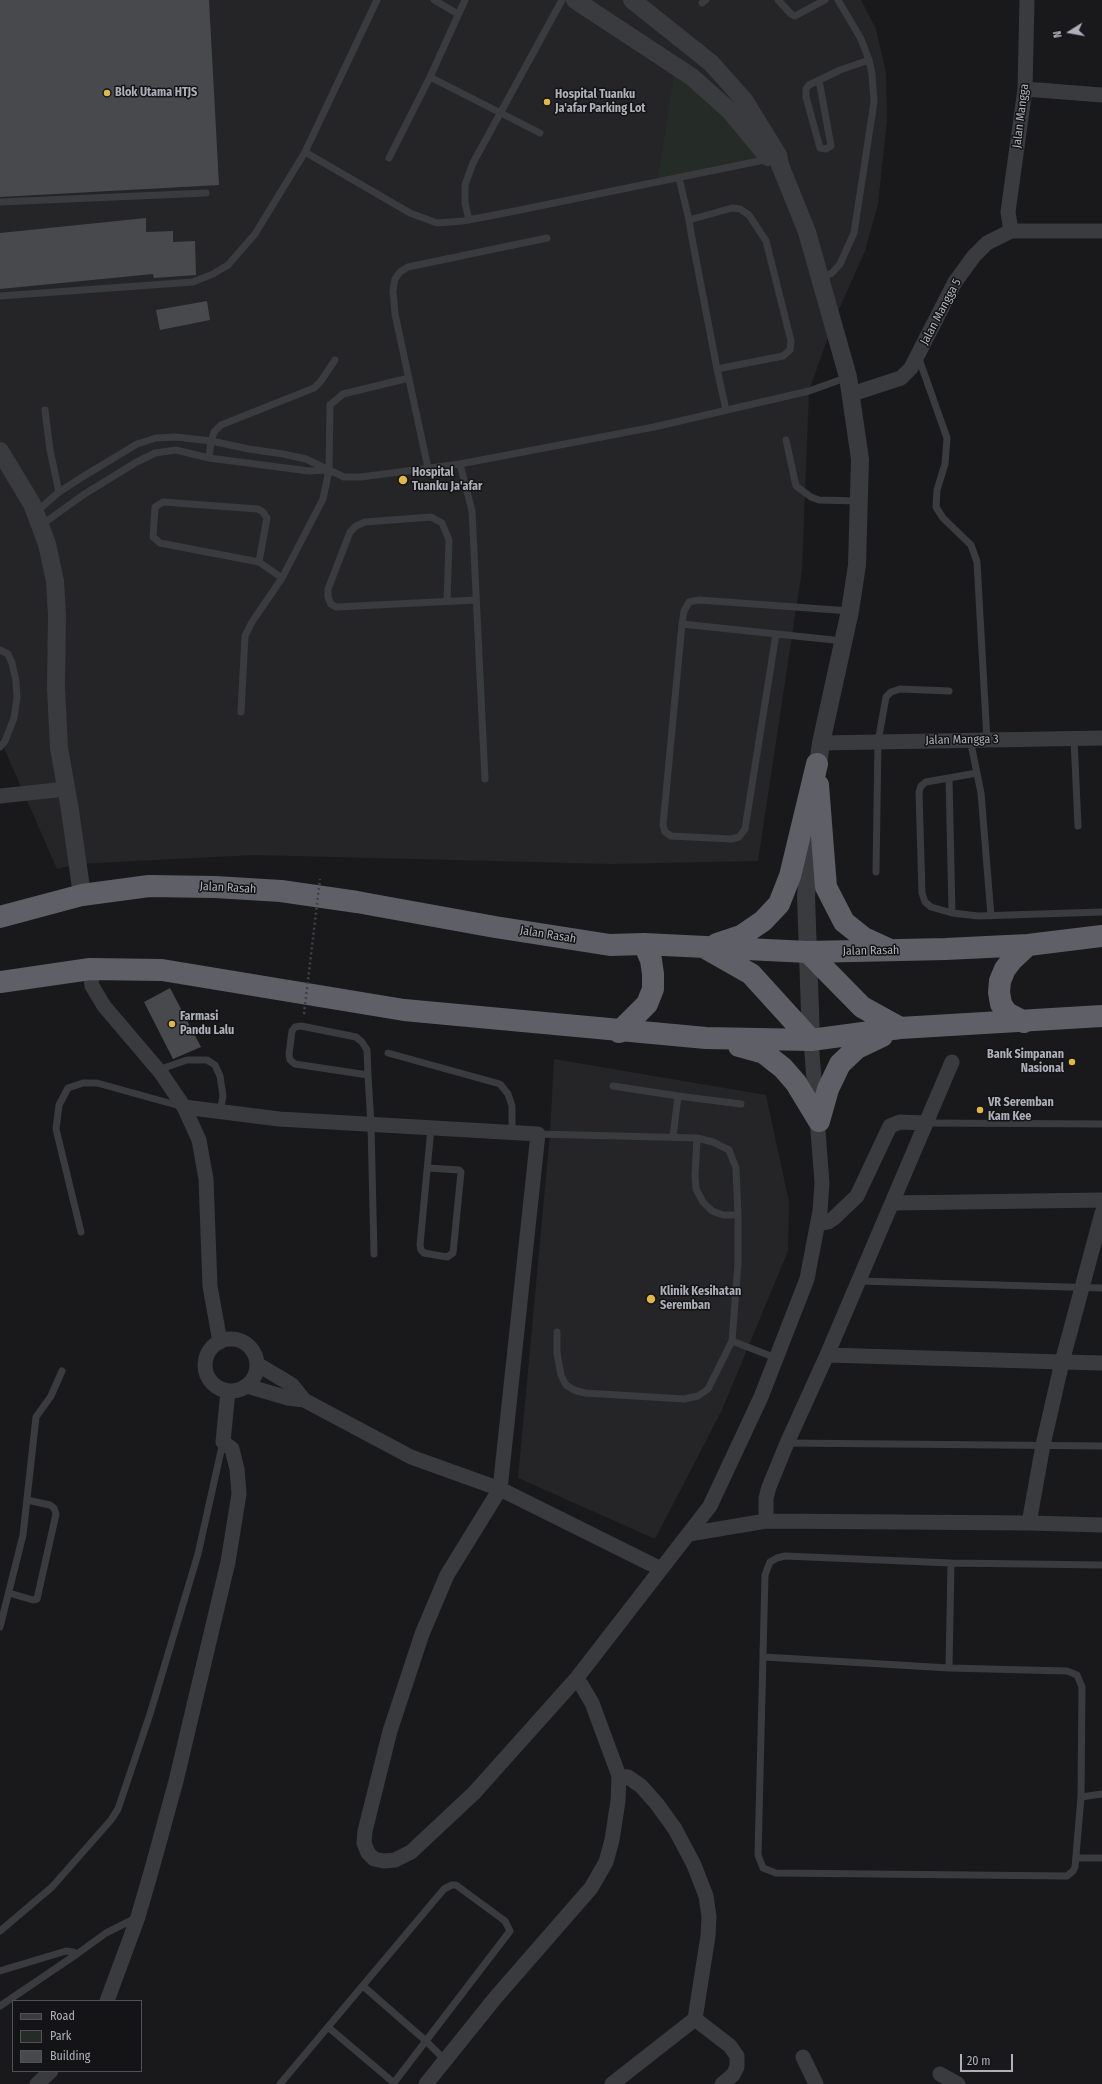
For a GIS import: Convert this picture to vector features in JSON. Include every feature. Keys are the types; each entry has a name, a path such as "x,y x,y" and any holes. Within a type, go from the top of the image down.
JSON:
{"highway":[{"path":"705,947 741,936 762,921 778,904 790,876 819,753"},
{"path":"819,753 826,887 844,922 864,938 892,950"},
{"name":"Jalan Rasah","path":"0,917 82,895 149,886 215,887 280,891 602,944 644,944 808,952 1028,944 1102,936"},
{"path":"619,1032 647,1004 653,989 654,974 651,960 644,944"},
{"path":"1024,1022 1007,1013 1002,1004 999,992 1000,981 1005,969 1028,944"},
{"path":"705,947 751,974 811,1040"},
{"path":"808,952 862,1007 900,1028"},
{"path":"0,982 90,969 162,970 404,1010 619,1032 706,1038 811,1040 900,1028 1024,1022 1102,1016"},
{"path":"819,1121 828,1089 840,1064 857,1048 900,1028"},
{"path":"706,1038 764,1053 784,1068 796,1083 819,1121"}],"street":[{"path":"575,0 692,77 730,111 776,160"},
{"path":"184,1107 279,1119 538,1134 500,1489 448,1575 422,1634 390,1731 367,1823 364,1844 368,1853 374,1858 384,1861 396,1860 411,1852 474,1793 576,1679 710,1506 761,1397 807,1279 818,1224 822,1183 819,1121 811,1040 806,896 819,753 844,641 857,565 860,502 860,459 850,385 807,232 776,160 744,100 711,63 632,0"},
{"name":"Jalan Mangga","path":"1011,231 1008,212 1025,89 1027,0"},
{"path":"1025,89 1102,95"},
{"name":"Jalan Mangga 5","path":"850,385 901,378 918,356 935,320 959,277 974,256 987,243 1011,231 1102,231"},
{"path":"0,451 32,504 47,544 55,581 57,615 56,696 59,748 82,895"},
{"name":"Jalan Mangga 3","path":"819,753 878,742 1102,738"},
{"path":"0,796 66,789"},
{"path":"90,969 92,986 104,1006 158,1070 184,1107 199,1140 206,1179 210,1286 220,1342"},
{"path":"766,1521 766,1498 787,1443 860,1281 952,1062"},
{"path":"818,1224 828,1222 834,1218 857,1196 890,1126 900,1122 926,1123"},
{"path":"893,1203 1102,1200"},
{"path":"1029,1522 1043,1445 1062,1362 1102,1213"},
{"path":"229,1339 238,1340 245,1343 252,1349 257,1364 253,1380 240,1390 228,1391 216,1386 206,1372 208,1354 213,1347 220,1342 229,1339"},
{"path":"827,1355 1102,1363"},
{"path":"257,1364 292,1385 304,1400"},
{"path":"247,1386 288,1398 304,1400 411,1457 500,1489 662,1569"},
{"path":"107,2000 138,1917 176,1781 230,1554 239,1494 237,1469 232,1449 223,1442 228,1391"},
{"path":"689,1534 766,1521 1029,1522 1102,1525"},
{"path":"426,2084 599,1876 606,1862 612,1840 618,1801 619,1776 592,1703 576,1679"},
{"path":"612,2084 695,2019 708,1936 709,1917 706,1896 694,1865 675,1829 657,1804 634,1779 619,1776"},
{"path":"695,2019 730,2046 737,2056 738,2067 734,2075 722,2084"},
{"path":"802,2057 816,2084"},
{"path":"37,2084 50,2072"},
{"path":"940,2074 958,2084"}],"lane":[{"path":"0,296 193,282 213,274 228,265 255,234 305,152 378,0"},
{"path":"434,0 458,14"},
{"path":"389,158 430,77 464,0"},
{"path":"469,220 465,203 465,185 473,163 562,0"},
{"path":"778,0 791,14 795,16 825,0"},
{"path":"821,278 832,273 840,264 854,233 874,102 872,74 869,60 861,39 838,0"},
{"path":"819,80 831,146 826,149 820,148 806,97 809,85 819,80 869,60"},
{"path":"430,77 540,132"},
{"path":"305,152 410,213 437,223 469,220 776,160"},
{"path":"678,178 689,220 726,410"},
{"path":"0,202 206,193"},
{"path":"689,220 732,208 740,209 749,215 766,241 791,341 790,350 783,356 718,369"},
{"path":"428,468 395,314 392,291 395,279 400,272 408,267 547,238"},
{"path":"918,356 947,438 945,464 937,490 936,507 943,518 971,545 977,562 980,740 972,750 981,793 991,916"},
{"path":"209,458 211,440 214,432 227,422 314,388 321,381 334,360"},
{"path":"240,712 245,636 252,622 282,578 324,499 329,470 330,405 343,394 409,378"},
{"path":"37,520 60,492 137,444 156,438 176,437 211,440 306,459 344,477 361,477 460,464 654,427 809,391 850,385"},
{"path":"45,410 51,457 60,492"},
{"path":"786,440 796,486 811,497 819,500 860,502"},
{"path":"37,520 155,453 176,450 209,458 309,471 329,470"},
{"path":"460,464 472,511 485,779"},
{"path":"259,562 267,518 263,512 258,509 163,502 155,507 153,537 160,543 259,562 282,578"},
{"path":"447,601 449,540 442,523 431,517 366,522 356,526 350,532 328,589 328,597 331,604 336,607 476,600"},
{"path":"776,634 745,829 739,836 731,839 671,836 665,832 662,825 682,624 684,611 689,602 699,600 850,611"},
{"path":"682,624 844,641"},
{"path":"0,650 8,654 12,663 16,681 17,698 14,718 5,741 0,747"},
{"path":"876,872 878,742 883,706 886,697 891,692 900,689 949,691"},
{"path":"1074,739 1078,826"},
{"path":"977,773 926,782 921,786 919,792 922,893 925,902 931,908 952,913 991,916 1102,912"},
{"path":"950,778 952,913"},
{"path":"368,1075 295,1064 290,1060 289,1054 292,1032 295,1027 301,1026 356,1037 362,1042 367,1050 371,1125 374,1254"},
{"path":"388,1053 500,1084 508,1094 512,1106 512,1132"},
{"path":"158,1070 196,1058 207,1060 215,1065 222,1084 220,1112"},
{"path":"81,1232 56,1130 59,1105 68,1088 83,1082 97,1083 184,1107"},
{"path":"613,1086 741,1104"},
{"path":"673,1136 678,1096"},
{"path":"926,1123 1102,1124"},
{"path":"428,1168 459,1170 461,1172 453,1252 447,1257 421,1250 431,1128"},
{"path":"538,1134 673,1136 697,1138 713,1142 729,1150 736,1168 738,1263 732,1341 708,1389 698,1396 684,1399 585,1393 574,1390 566,1385 561,1375 557,1353 557,1332"},
{"path":"697,1138 695,1176 696,1189 703,1202 712,1211 722,1214 738,1214"},
{"path":"860,1281 1102,1288"},
{"path":"732,1341 776,1358"},
{"path":"0,1627 23,1535 36,1417 50,1396 62,1371"},
{"path":"0,1931 52,1887 111,1820 118,1809 150,1714 198,1554 223,1442"},
{"path":"787,1443 1102,1446"},
{"path":"9,1593 33,1600 37,1599 56,1514 54,1508 50,1505 27,1500"},
{"path":"764,1657 949,1668 1067,1671 1077,1675 1082,1687 1081,1798 1076,1858 1073,1871 1068,1876 776,1873 763,1868 758,1855 765,1575 770,1562 776,1558 785,1556 951,1563 1102,1565"},
{"path":"949,1668 951,1563"},
{"path":"1081,1798 1102,1794"},
{"path":"1076,1858 1102,1858"},
{"path":"280,2084 328,2027 448,1886 452,1885 460,1887 505,1921 509,1927 508,1934 393,2083 328,2027"},
{"path":"0,2006 106,1933 138,1917"},
{"path":"0,1971 66,1951 77,1954"},
{"path":"363,1986 426,2041 445,2060"}],"path":[{"path":"304,1014 320,879"}],"shaded area":[{"name":"Hospital Tuanku Ja'afar","path":"0,0 861,0 876,29 886,73 887,120 878,204 865,251 833,323 809,391 802,570 758,861 611,864 254,855 78,864 57,869 0,739"},
{"name":"Klinik Kesihatan Seremban","path":"554,1059 766,1095 789,1202 788,1251 722,1410 655,1539 518,1478 550,1134"}],"green space":[{"path":"676,62 768,158 658,180"}],"building":[{"name":"Blok Utama HTJS","path":"0,0 209,0 219,185 0,197"},
{"path":"146,218 146,232 173,231 173,242 195,241 196,275 154,278 153,274 0,289 0,233"},
{"path":"207,301 210,320 160,330 156,310"},
{"name":"Farmasi Pandu Lalu","path":"170,988 201,1047 173,1059 144,1002"}],"place":[{"name":"Blok Utama HTJS","path":"107,93"},
{"name":"Hospital Tuanku Ja'afar Parking Lot","path":"547,102"},
{"name":"Hospital Tuanku Ja'afar","path":"403,480"},
{"name":"Farmasi Pandu Lalu","path":"172,1024"},
{"name":"Bank Simpanan Nasional","path":"1072,1062"},
{"name":"VR Seremban Kam Kee","path":"980,1110"},
{"name":"Klinik Kesihatan Seremban","path":"651,1299"}]}
